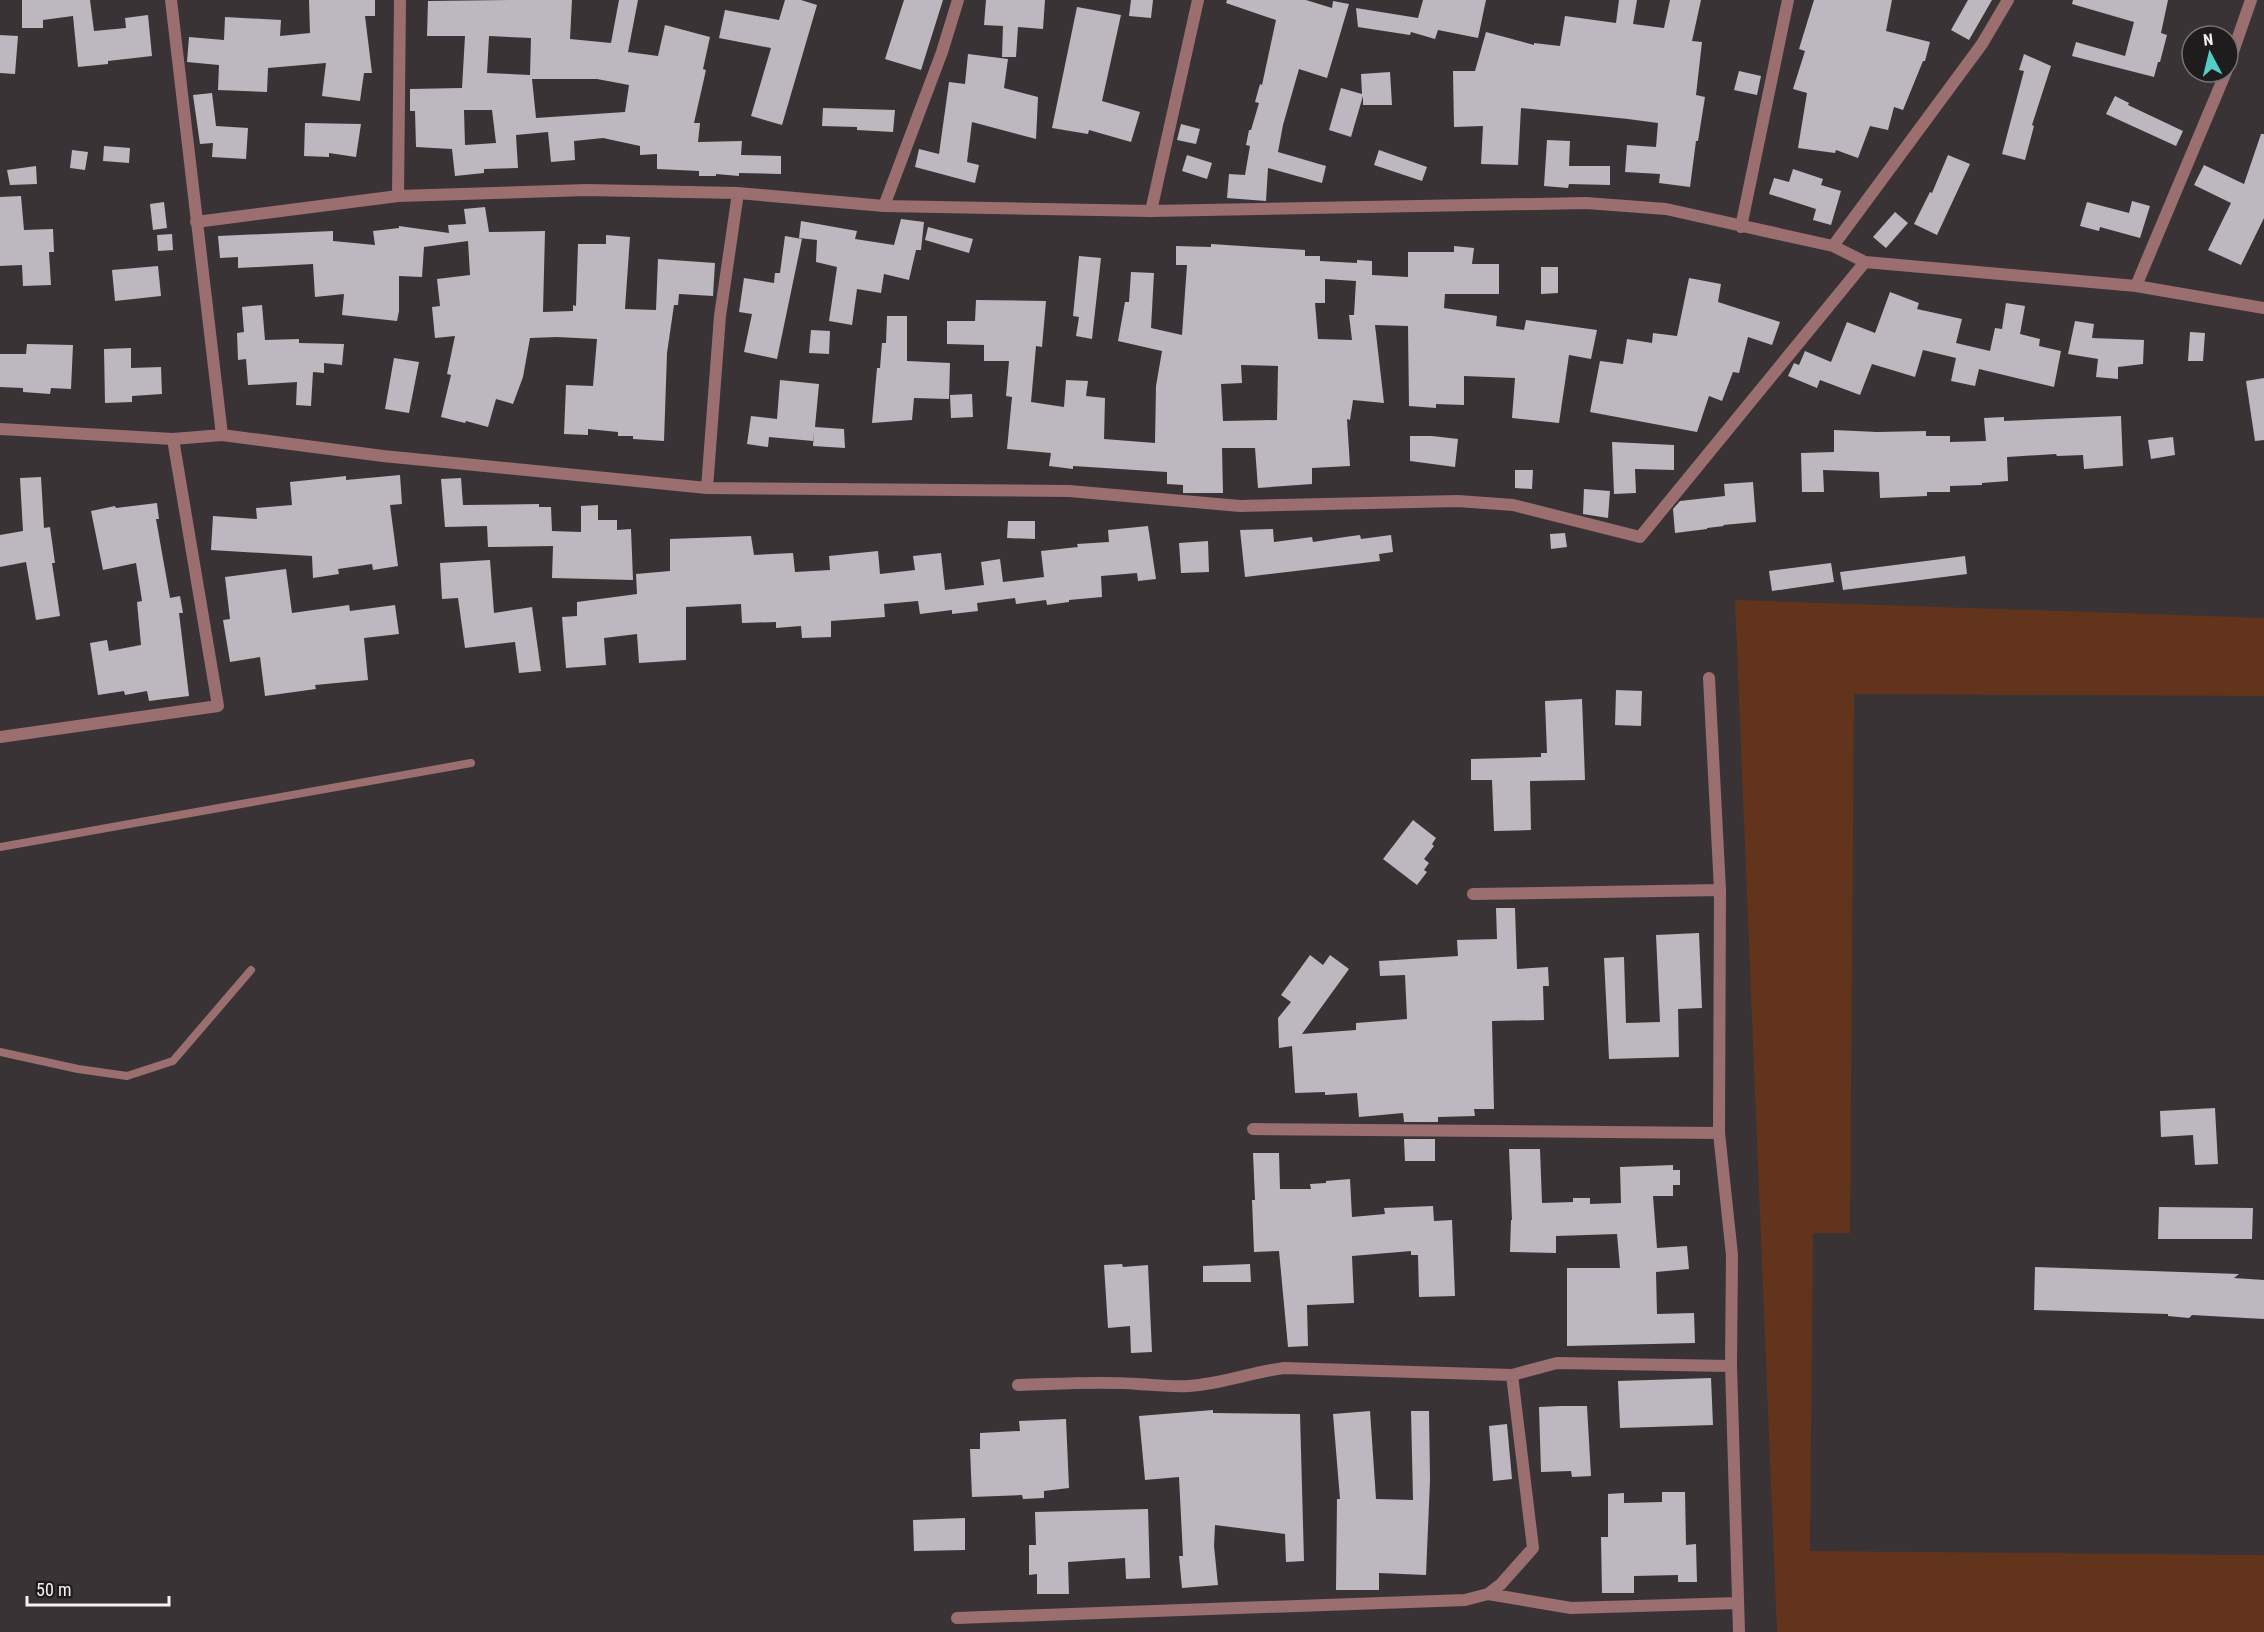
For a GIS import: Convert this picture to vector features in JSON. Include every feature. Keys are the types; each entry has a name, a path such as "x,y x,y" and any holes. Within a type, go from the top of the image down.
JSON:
{"street":[{"path":"171,0 222,435"},
{"path":"398,196 400,0"},
{"path":"884,206 942,52 958,0"},
{"path":"1151,211 1198,0"},
{"path":"1741,227 1788,0"},
{"path":"1833,246 1982,44 2008,0"},
{"path":"2240,32 2251,0"},
{"path":"2136,286 2221,84"},
{"path":"196,222 398,196 587,190 738,193 884,206 1151,211 1586,203 1666,209 1833,246 1865,262 2136,286 2264,308"},
{"path":"707,488 720,316 738,193"},
{"path":"0,429 173,439 222,435 383,456 707,488 1069,491 1240,506 1458,501 1514,505 1640,537 1865,262"},
{"path":"0,737 218,706 173,439"},
{"path":"1708,678 1720,890 1719,1133 1732,1239 1731,1366 1739,1632"},
{"path":"1473,894 1720,890"},
{"path":"1253,1129 1719,1133"},
{"path":"1018,1385 1190,1386 1233,1380 1259,1371 1284,1368 1512,1375 1557,1363 1731,1366"},
{"path":"957,1618 1466,1600 1488,1594 1501,1584 1533,1548 1512,1375"},
{"path":"1488,1594 1571,1608 1738,1603"}],"lane":[{"path":"0,847 471,763"},
{"path":"0,1052 78,1069 127,1076 174,1061 251,970"}],"shaded area":[{"path":"1735,600 2264,618 2264,696 1854,694 1850,1233 1813,1233 1810,1551 2264,1555 2264,1632 1777,1632"}],"building":[{"path":"22,0 90,0 94,31 126,28 125,18 148,15 152,56 78,67 73,16 43,20 43,28 22,28"},
{"path":"309,0 375,0 375,16 365,16 372,73 364,73 360,101 322,96 326,63 268,68 267,92 218,90 219,65 187,62 189,37 224,40 225,17 281,20 280,36 310,33"},
{"path":"572,0 570,39 611,43 619,0 638,0 628,52 658,56 665,25 710,37 703,69 706,70 694,123 700,123 698,142 742,141 741,155 781,156 781,174 739,173 739,176 716,174 716,176 699,176 699,171 657,169 657,154 640,155 640,146 603,138 574,141 575,160 551,162 548,132 516,135 518,168 484,169 484,173 455,176 452,149 416,147 415,111 410,111 410,89 462,88 465,36 427,36 428,1","holes":["489,36 531,38 530,75 487,73","532,79 597,79 629,85 625,112 536,118","464,110 492,110 496,143 465,145"]},
{"path":"785,0 801,0 817,5 782,125 751,116 771,48 719,38 725,10 779,20"},
{"path":"904,0 943,0 921,70 885,59"},
{"path":"986,0 1045,0 1043,29 1018,27 1016,57 1002,57 1003,26 984,25"},
{"path":"1131,0 1153,0 1151,18 1129,16"},
{"path":"1227,0 1306,0 1332,8 1333,1 1349,4 1327,78 1299,69 1278,152 1326,166 1322,183 1268,168 1266,201 1227,198 1229,174 1245,175 1250,146 1246,145 1249,130 1251,130 1259,103 1255,102 1260,84 1262,85 1276,20 1226,3"},
{"path":"1423,0 1486,0 1478,38 1438,30 1435,39 1411,32 1410,35 1358,27 1356,8 1418,18"},
{"path":"1619,0 1637,0 1633,24 1664,28 1670,0 1701,0 1692,41 1702,42 1696,95 1705,97 1690,187 1659,183 1660,174 1625,172 1627,145 1656,147 1658,123 1628,119 1521,108 1518,165 1481,164 1483,126 1454,127 1453,71 1475,71 1486,32 1534,45 1534,43 1560,46 1565,16 1616,23"},
{"path":"1814,0 1892,0 1886,31 1930,42 1925,61 1923,61 1903,110 1894,107 1888,130 1870,126 1858,158 1836,150 1835,153 1798,148 1807,93 1793,89 1805,51 1799,49"},
{"path":"1968,0 1992,0 1969,40 1951,30"},
{"path":"2073,0 2168,0 2161,33 2167,35 2154,77 2072,56 2076,42 2125,56 2134,22 2072,4"},
{"path":"1077,7 1121,15 1102,101 1140,112 1131,142 1089,130 1088,134 1052,128"},
{"path":"0,35 18,36 15,74 0,73"},
{"path":"968,54 1008,59 1004,88 1038,97 1036,139 972,122 967,162 979,165 975,183 915,167 919,149 939,154 949,82 965,84"},
{"path":"2024,54 2051,66 2032,125 2034,126 2025,160 2002,154 2024,71 2019,70"},
{"path":"1739,71 1761,76 1757,95 1734,90"},
{"path":"1390,72 1392,105 1363,105 1363,96 1351,137 1329,130 1341,88 1362,94 1361,74"},
{"path":"212,93 216,126 248,128 246,159 212,157 213,143 200,144 193,95"},
{"path":"2115,96 2129,103 2128,105 2183,131 2176,146 2106,114"},
{"path":"823,108 895,110 893,132 857,130 857,127 822,126"},
{"path":"305,123 361,124 356,157 329,153 329,157 304,156"},
{"path":"1181,124 1200,129 1196,144 1177,140"},
{"path":"2261,134 2264,134 2264,218 2241,265 2208,250 2231,203 2194,185 2204,165 2244,184"},
{"path":"1547,140 1570,141 1569,166 1610,166 1610,185 1569,184 1568,188 1544,186"},
{"path":"104,146 130,148 129,163 103,161"},
{"path":"72,150 88,152 85,170 70,168"},
{"path":"1379,150 1427,167 1422,181 1374,165"},
{"path":"1187,155 1212,163 1207,179 1182,171"},
{"path":"1948,155 1970,164 1937,235 1914,224 1930,192 1932,193"},
{"path":"36,166 37,184 10,185 7,170"},
{"path":"1793,169 1823,179 1821,185 1841,191 1831,225 1813,220 1816,209 1769,194 1774,178 1789,182"},
{"path":"21,196 24,230 53,229 54,252 49,252 51,285 23,286 22,265 0,266 0,197"},
{"path":"2132,201 2150,206 2140,238 2100,227 2099,231 2080,226 2087,202 2129,213"},
{"path":"164,202 167,228 153,230 150,204"},
{"path":"485,207 489,232 545,231 543,312 573,311 573,305 576,306 578,244 606,244 606,235 630,237 625,309 656,310 658,259 715,263 713,296 679,294 678,305 674,305 667,353 664,441 633,439 633,436 618,436 618,432 588,429 588,435 564,434 566,385 593,386 597,339 530,338 523,377 513,404 496,399 488,427 441,417 451,375 447,374 455,336 435,338 432,307 440,306 437,279 470,275 468,241 424,247 422,277 399,276 397,321 342,315 344,294 315,297 313,264 238,268 238,257 220,258 218,236 333,231 333,241 375,245 373,231 399,228 399,226 449,233 448,225 466,224 464,209"},
{"path":"1895,212 1908,223 1886,248 1873,237"},
{"path":"901,219 924,222 921,250 916,250 909,280 884,274 881,293 857,289 852,325 829,321 837,267 816,262 817,240 799,238 801,221 857,231 855,239 894,245"},
{"path":"928,227 973,239 969,253 925,240"},
{"path":"172,234 173,250 158,251 157,235"},
{"path":"785,236 802,239 777,359 744,352 752,314 739,312 744,278 774,283 775,273 780,273"},
{"path":"1211,244 1305,250 1305,256 1320,256 1320,261 1357,263 1357,260 1372,261 1372,275 1408,277 1408,252 1454,252 1454,246 1474,248 1472,264 1499,264 1499,294 1445,294 1444,308 1497,316 1496,326 1524,330 1526,320 1597,330 1591,359 1569,355 1559,423 1512,418 1515,378 1464,376 1464,405 1436,404 1436,408 1409,406 1408,326 1375,325 1384,403 1353,400 1350,420 1347,419 1350,466 1312,468 1312,484 1258,488 1255,448 1222,448 1223,493 1183,493 1183,485 1167,484 1167,472 1049,466 1051,453 1007,449 1012,397 1006,396 1009,361 984,361 984,345 947,344 947,321 975,321 976,300 1046,301 1042,347 1036,346 1031,402 1064,407 1066,380 1088,381 1086,396 1105,398 1104,439 1155,443 1156,386 1162,351 1118,341 1125,302 1129,302 1131,272 1154,273 1151,328 1182,335 1187,265 1176,265 1176,246 1211,247","holes":["1325,279 1356,281 1354,315 1349,315 1352,340 1318,339 1315,303 1325,303","1241,365 1278,366 1277,420 1223,421 1221,384 1242,383"]},
{"path":"1079,256 1101,258 1092,339 1076,336 1079,317 1073,316"},
{"path":"158,266 161,296 115,301 112,270"},
{"path":"1541,267 1558,267 1558,293 1541,294"},
{"path":"1689,278 1721,284 1718,302 1780,322 1772,345 1748,337 1739,373 1733,372 1722,401 1709,396 1697,432 1590,412 1600,361 1623,364 1627,339 1652,343 1653,333 1677,336"},
{"path":"1890,292 1919,303 1917,309 1962,319 1956,343 1990,351 1995,328 2002,329 2006,303 2025,306 2020,334 2040,339 2039,346 2061,351 2054,387 1979,369 1975,386 1951,381 1956,358 1923,350 1915,377 1872,364 1860,395 1820,380 1817,388 1788,376 1794,363 1799,365 1805,351 1831,362 1847,322 1875,333"},
{"path":"262,305 265,340 299,339 299,343 344,344 342,365 324,363 324,373 313,372 311,406 296,405 297,382 248,385 246,359 238,360 237,333 244,332 242,307"},
{"path":"887,316 907,316 907,361 950,363 949,399 914,398 912,420 872,423 877,368 880,368 882,343 886,343"},
{"path":"2075,321 2094,324 2092,338 2144,340 2143,364 2118,367 2118,379 2096,377 2098,359 2068,354"},
{"path":"811,330 830,331 829,354 809,353"},
{"path":"2190,332 2205,333 2203,361 2188,361"},
{"path":"27,344 73,345 71,389 51,388 50,394 23,392 23,388 0,387 0,354 26,354"},
{"path":"131,348 131,368 161,367 162,394 132,396 132,402 105,403 104,349"},
{"path":"394,358 419,362 409,413 385,409"},
{"path":"2264,378 2264,440 2255,441 2246,381"},
{"path":"780,380 819,384 815,427 844,429 845,448 813,446 814,431 813,441 769,437 768,447 747,444 751,416 777,419"},
{"path":"972,394 973,417 951,418 950,395"},
{"path":"2121,416 2123,466 2084,469 2083,455 2007,457 2008,481 1950,486 1950,492 1927,492 1927,496 1880,498 1879,472 1823,470 1824,492 1802,492 1801,453 1834,452 1834,430 1926,431 1926,436 1950,436 1950,442 1986,441 1984,418 2004,417 2004,421"},
{"path":"1410,436 1458,439 1455,467 1410,461"},
{"path":"2173,437 2175,455 2151,459 2148,440"},
{"path":"1612,442 1674,445 1674,470 1635,469 1636,493 1614,494"},
{"path":"1515,470 1533,470 1532,489 1515,488"},
{"path":"400,475 402,504 390,505 398,566 373,570 372,564 338,569 339,574 313,578 312,556 211,550 213,516 257,519 256,508 292,505 290,482 346,476 346,480"},
{"path":"41,477 44,528 50,527 55,563 52,563 60,616 36,620 26,562 0,567 0,535 23,531 20,478"},
{"path":"461,478 463,505 539,504 539,507 551,507 552,531 581,532 581,506 598,505 598,520 617,520 617,530 631,529 633,580 552,578 553,546 488,547 487,526 445,527 441,479"},
{"path":"1753,482 1756,522 1675,533 1673,509 1680,501 1725,496 1724,484"},
{"path":"1584,489 1610,491 1608,518 1583,514"},
{"path":"157,503 159,519 156,519 170,598 180,596 183,613 179,613 189,696 149,701 147,691 125,695 124,691 98,695 90,643 107,640 109,651 141,645 137,602 142,601 136,563 103,570 91,511 115,506 116,508"},
{"path":"1008,521 1035,521 1035,539 1007,538"},
{"path":"1148,526 1156,579 1138,581 1137,573 1101,576 1102,597 1047,605 1046,600 1016,604 1015,598 977,603 978,611 952,614 952,610 920,614 918,601 884,604 885,617 831,621 831,637 802,638 801,626 776,628 776,622 742,623 741,604 686,607 686,660 639,663 637,634 604,638 606,665 566,668 562,617 577,616 577,602 637,594 636,574 670,571 670,539 751,536 754,555 793,553 795,572 830,570 829,556 878,551 880,574 915,570 913,556 941,553 945,590 984,585 981,562 1000,559 1003,582 1044,577 1041,551 1078,547 1077,544 1109,542 1108,530"},
{"path":"1273,529 1274,542 1312,537 1313,542 1360,535 1361,539 1391,535 1393,552 1379,554 1380,561 1245,577 1240,530"},
{"path":"1565,533 1567,547 1551,549 1550,534"},
{"path":"1208,541 1209,572 1181,573 1179,543"},
{"path":"1965,556 1967,574 1843,590 1840,572"},
{"path":"490,560 494,613 532,607 541,671 519,673 515,642 465,648 458,598 442,599 440,563"},
{"path":"1831,563 1834,582 1772,591 1769,571"},
{"path":"286,569 292,613 349,605 350,611 395,605 399,634 364,638 368,680 315,685 316,689 265,696 260,657 230,662 223,620 230,619 225,577"},
{"path":"1616,690 1642,691 1641,726 1615,725"},
{"path":"1582,699 1585,780 1530,781 1531,830 1494,831 1492,780 1471,780 1471,759 1541,757 1541,753 1547,753 1545,701"},
{"path":"1413,820 1436,838 1432,844 1434,846 1424,859 1429,863 1424,870 1427,872 1417,885 1383,859"},
{"path":"1496,908 1515,908 1517,969 1548,967 1549,986 1543,986 1544,1020 1492,1021 1494,1109 1474,1109 1475,1116 1438,1117 1438,1122 1404,1122 1403,1113 1359,1117 1357,1093 1325,1095 1325,1092 1295,1093 1292,1046 1279,1048 1278,1018 1291,1002 1281,995 1310,955 1323,965 1330,955 1349,969 1302,1034 1356,1030 1356,1023 1407,1019 1405,975 1380,976 1379,961 1458,956 1457,940 1497,939"},
{"path":"1699,933 1702,1008 1678,1009 1679,1057 1609,1059 1604,958 1624,957 1626,1023 1660,1022 1656,935"},
{"path":"2215,1108 2218,1164 2195,1165 2193,1135 2161,1137 2160,1111"},
{"path":"1404,1139 1435,1139 1435,1161 1405,1161"},
{"path":"1509,1149 1540,1149 1542,1203 1573,1202 1573,1198 1590,1198 1590,1204 1621,1203 1620,1167 1673,1165 1673,1170 1680,1170 1680,1185 1673,1185 1673,1196 1653,1196 1657,1248 1687,1246 1689,1269 1656,1272 1657,1314 1694,1313 1695,1343 1567,1346 1567,1268 1620,1268 1617,1234 1556,1236 1556,1253 1510,1252 1512,1220"},
{"path":"1253,1153 1279,1153 1280,1189 1311,1189 1310,1184 1350,1179 1352,1217 1385,1214 1384,1208 1433,1206 1434,1221 1452,1220 1455,1296 1419,1297 1418,1255 1411,1255 1411,1251 1352,1256 1354,1303 1307,1305 1308,1346 1288,1347 1279,1251 1254,1252"},
{"path":"2159,1207 2253,1208 2252,1239 2158,1239"},
{"path":"1122,1264 1123,1267 1148,1265 1152,1352 1131,1353 1130,1326 1108,1328 1104,1265"},
{"path":"1250,1264 1251,1282 1203,1282 1203,1266"},
{"path":"2035,1267 2239,1274 2234,1278 2264,1280 2264,1319 2192,1315 2189,1318 2168,1316 2168,1314 2034,1310"},
{"path":"1711,1378 1713,1425 1620,1428 1618,1381"},
{"path":"1587,1406 1591,1476 1572,1477 1571,1471 1541,1472 1539,1407"},
{"path":"1213,1410 1213,1413 1300,1414 1304,1561 1286,1562 1285,1534 1215,1525 1214,1546 1218,1585 1182,1588 1179,1556 1183,1556 1179,1477 1145,1480 1139,1416"},
{"path":"1370,1411 1376,1499 1413,1500 1411,1411 1429,1411 1430,1480 1426,1575 1379,1573 1379,1590 1336,1590 1337,1499 1340,1499 1333,1414"},
{"path":"1066,1419 1069,1488 1044,1491 1044,1498 1023,1499 1022,1495 972,1497 970,1449 980,1449 980,1433 1020,1431 1019,1421"},
{"path":"1507,1424 1512,1479 1493,1481 1489,1426"},
{"path":"1662,1492 1685,1492 1686,1545 1696,1544 1697,1582 1678,1582 1678,1575 1634,1576 1634,1593 1602,1593 1601,1537 1608,1537 1608,1494 1624,1493 1624,1503 1662,1502"},
{"path":"1148,1509 1150,1578 1126,1579 1125,1558 1068,1562 1069,1594 1037,1594 1037,1574 1029,1575 1029,1545 1036,1545 1035,1512"},
{"path":"965,1518 965,1550 914,1551 913,1520"}]}
